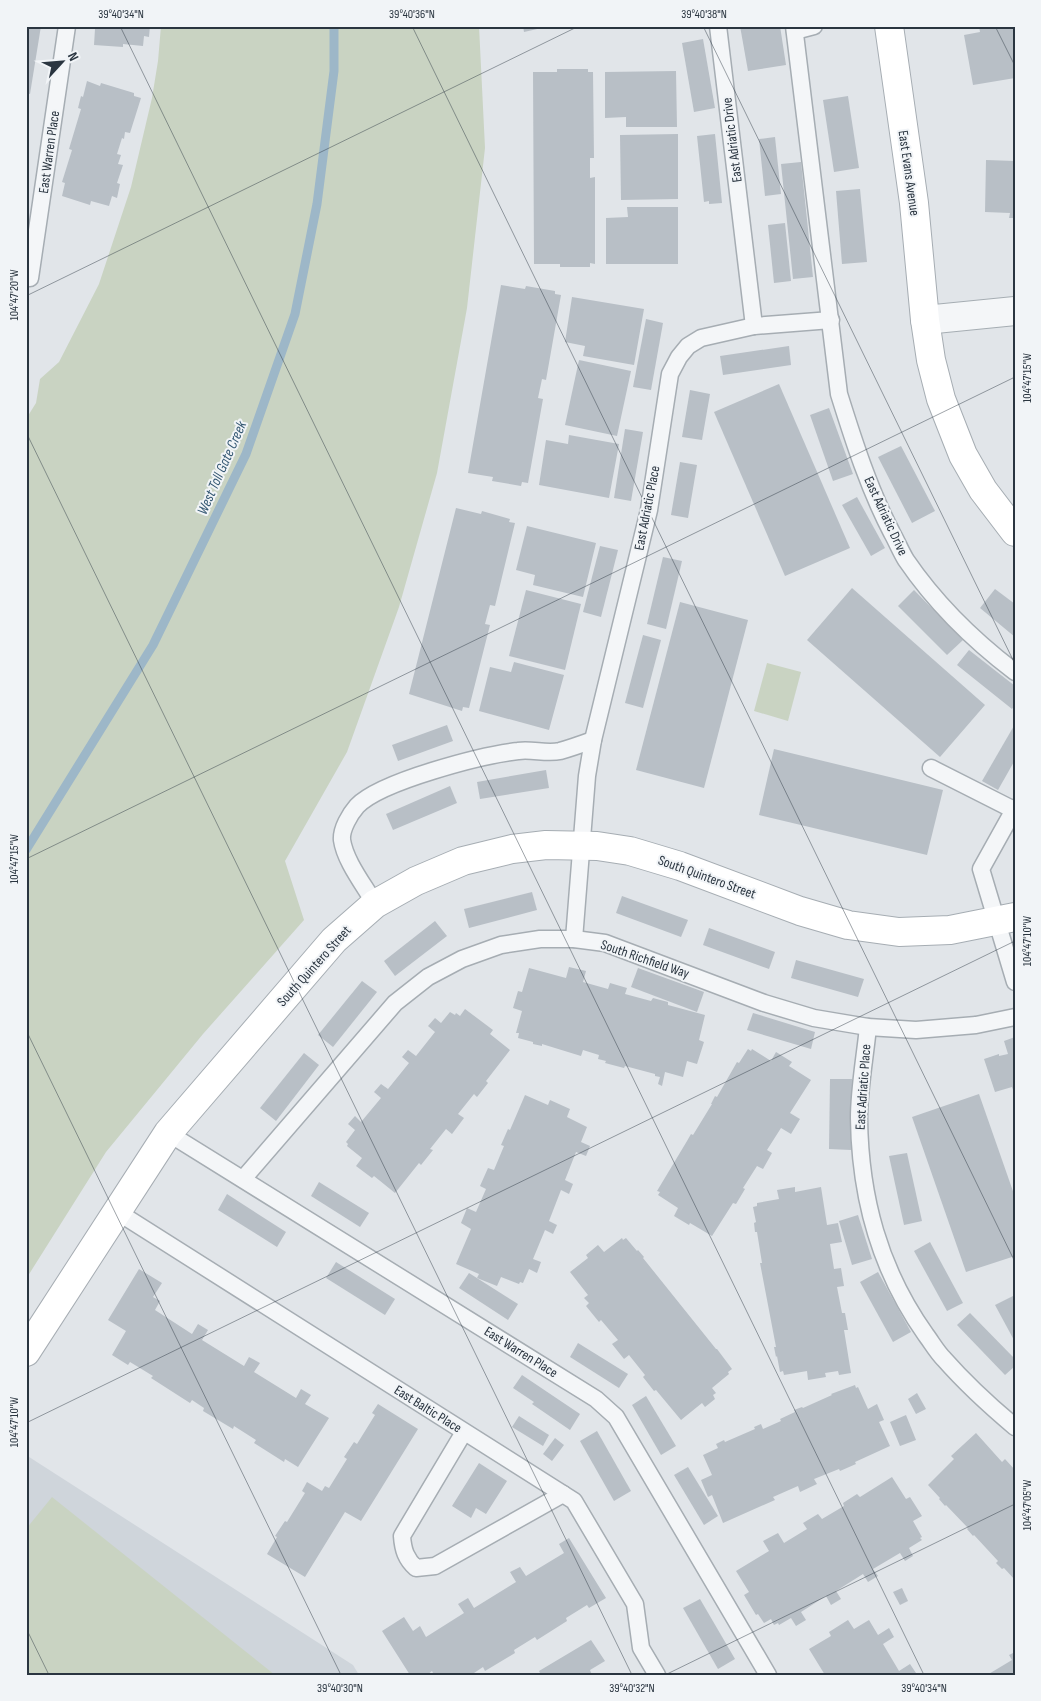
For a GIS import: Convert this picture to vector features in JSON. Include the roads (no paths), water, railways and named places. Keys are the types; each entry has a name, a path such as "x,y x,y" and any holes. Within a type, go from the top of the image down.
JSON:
{"street":[{"name":"East Evans Avenue","path":"889,26 914,203 925,320 931,360 941,399 963,455 983,490 1015,532"},
{"path":"925,320 1015,311"},
{"name":"South Quintero Street","path":"26,1352 168,1133 334,940 375,904 416,880 463,861 512,849 546,845 582,845 630,851 680,866 800,911 848,925 899,932 950,930 1006,919"}],"lane":[{"name":"East Warren Place","path":"28,278 67,26"},
{"name":"East Adriatic Drive","path":"718,26 754,326"},
{"name":"East Adriatic Drive","path":"814,26 794,28 839,394 857,453 879,508 906,559 938,602 982,646 1015,672"},
{"path":"754,326 831,320"},
{"name":"East Adriatic Place","path":"574,939 587,776 593,740 649,510 670,374 679,357 688,346 701,338 754,326"},
{"path":"375,904 346,854 342,838 345,824 358,805 384,789 474,759 519,751 559,751 593,740"},
{"path":"930,768 1014,809 981,869 1006,919 1015,982"},
{"name":"South Richfield Way","path":"243,1179 395,1003 428,977 462,959 501,945 540,939 574,939 604,943 764,1003 814,1018 868,1027 916,1030 976,1025 1015,1017"},
{"name":"East Adriatic Place","path":"868,1027 859,1116 861,1170 872,1224 890,1272 911,1314 942,1358 978,1395 1015,1427"},
{"name":"East Warren Place","path":"168,1133 596,1399 616,1417 768,1675"},
{"name":"East Baltic Place","path":"116,1211 574,1502 635,1604 640,1648 657,1675"},
{"path":"464,1432 402,1536 403,1548 408,1560 416,1568 435,1566 563,1494"}],"waterway":[{"name":"West Toll Gate Creek","path":"26,850 153,645 246,454 295,314 317,204 334,71 334,26"}]}
